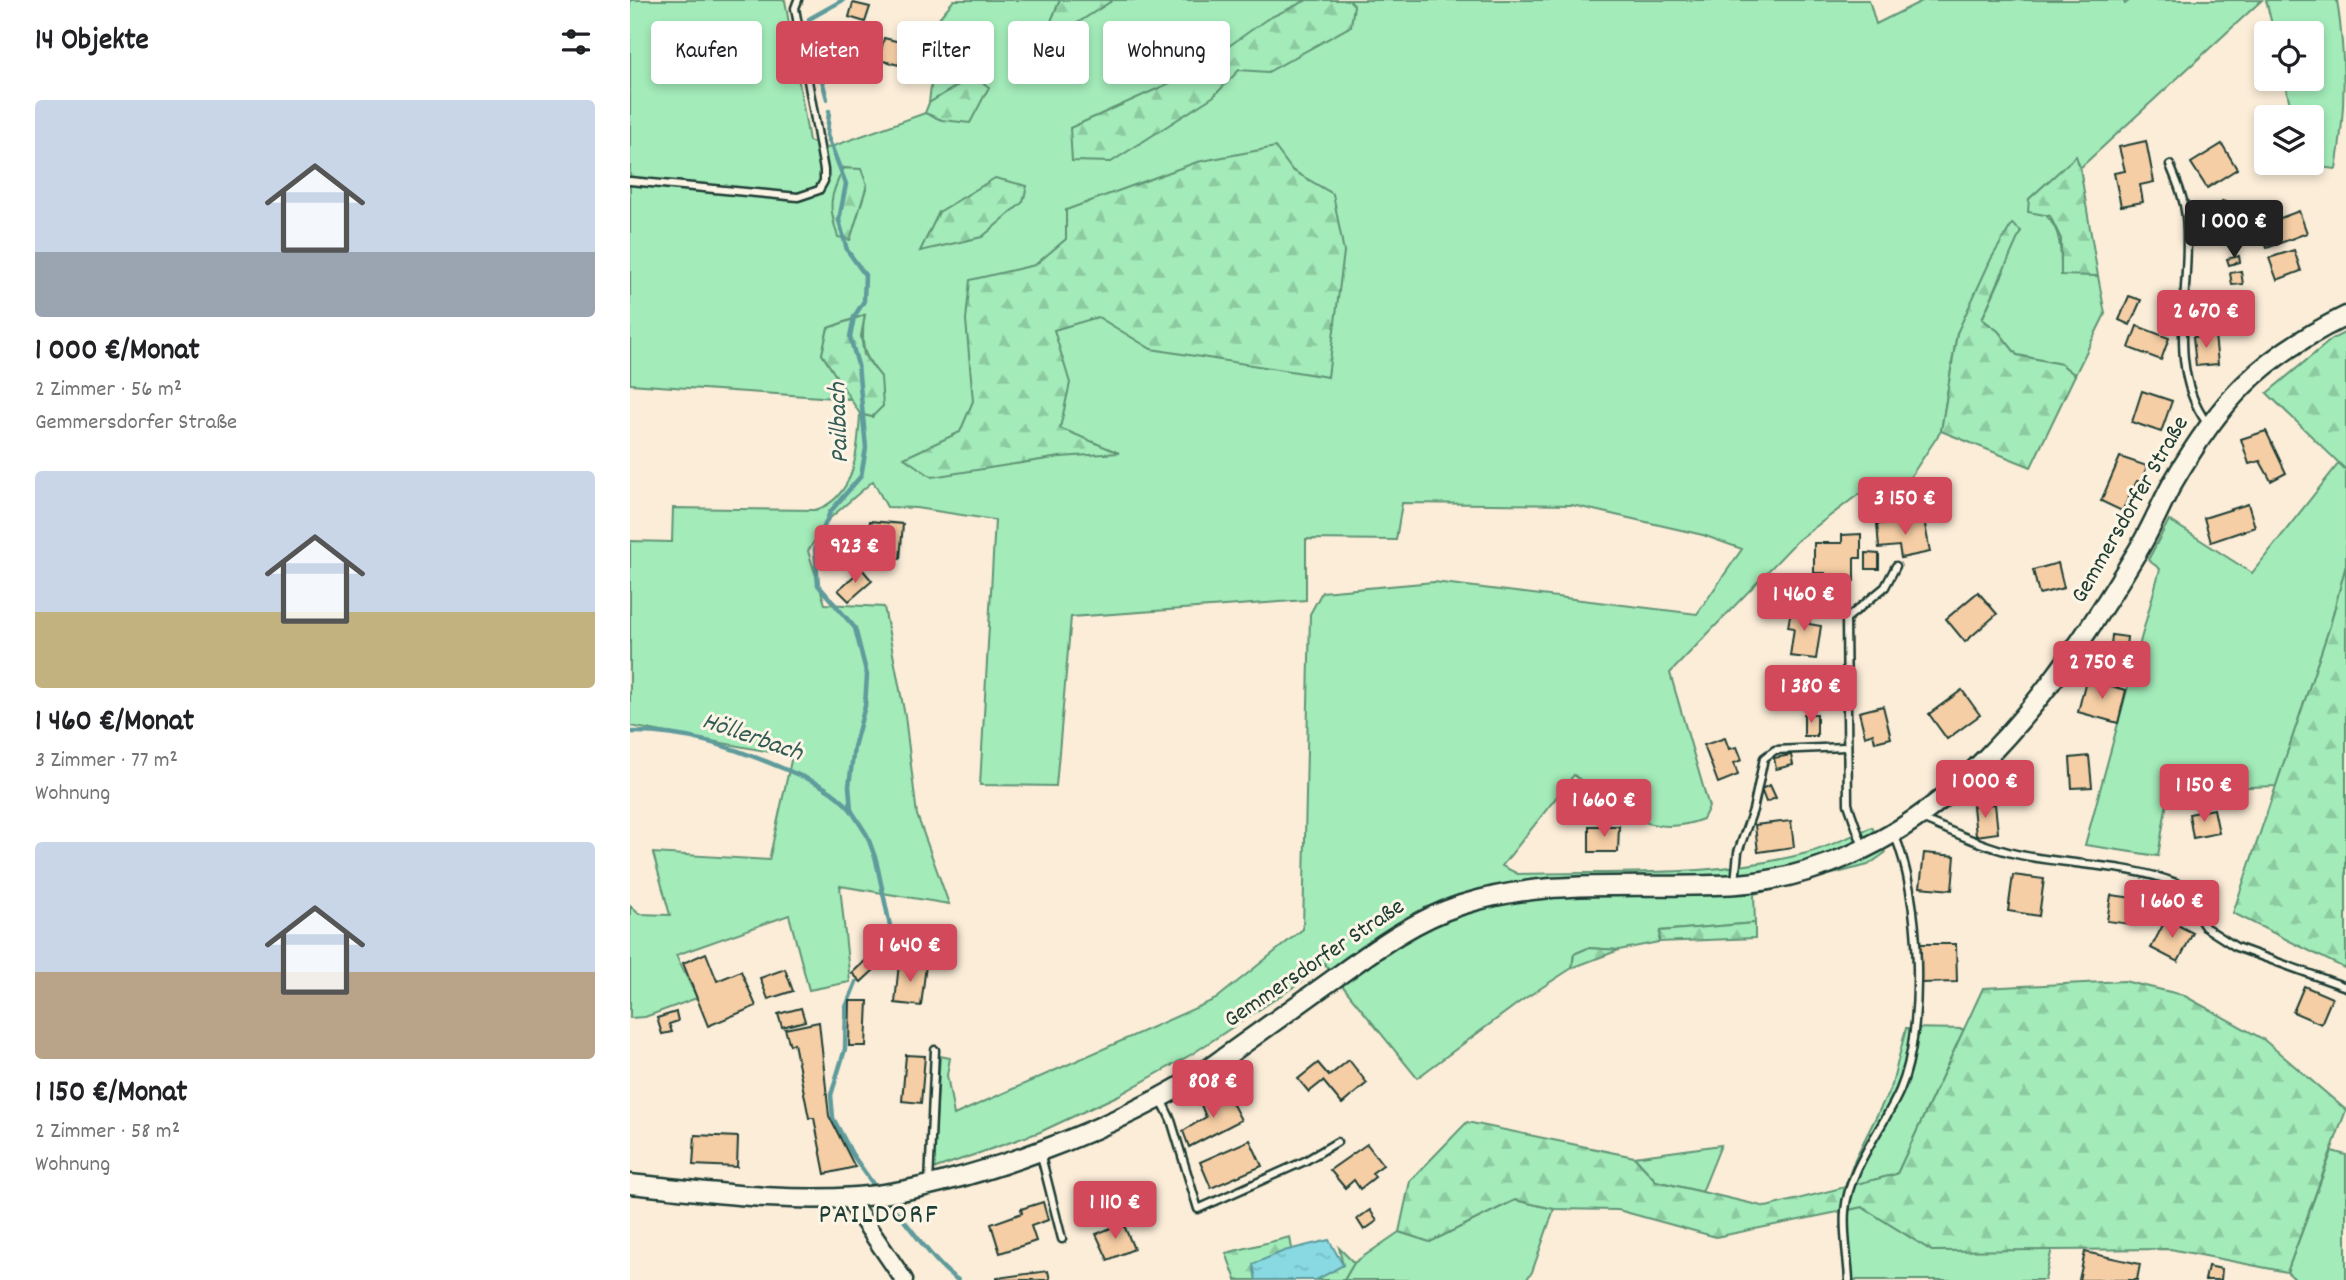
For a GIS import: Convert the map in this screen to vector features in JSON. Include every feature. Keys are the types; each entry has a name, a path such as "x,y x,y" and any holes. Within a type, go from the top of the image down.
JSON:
{"main road":[{"name":"Gemmersdorfer Straße","path":"630,1184 779,1199 848,1198 929,1185 1039,1149 1160,1097 1203,1072 1388,940 1441,911 1494,896 1574,886 1735,884 1822,867 1864,849 1917,817 1977,766 2062,669 2139,550 2171,487 2208,425 2258,369 2291,345 2346,316"}],"street":[{"path":"848,1198 904,1280"}],"lane":[{"path":"630,181 798,197 819,190 824,181 824,170 795,8 798,0"},
{"path":"2171,164 2183,199 2186,219 2183,337 2190,390 2192,403 2208,425"},
{"path":"1864,849 1848,804 1845,747 1846,619 1885,587 1896,566"},
{"path":"1735,884 1738,852 1753,810 1764,758 1775,750 1845,747"},
{"path":"1917,817 1992,848 2018,855 2128,868 2176,883 2205,927 2236,947 2346,987"},
{"path":"1849,1280 1845,1210 1857,1171 1900,1090 1914,1045 1916,991 1912,899 1906,860 1894,833"},
{"path":"929,1185 935,1050"},
{"path":"1160,1097 1171,1120 1198,1209 1304,1161 1336,1142"},
{"path":"1039,1149 1062,1239"}],"green space":[{"path":"630,0 785,0 789,21 776,21 776,84 799,84 809,141 828,148 925,113 942,120 968,84 994,84 994,21 939,21 954,0 1060,0 1051,21 1008,21 1008,84 1089,84 1089,21 1080,21 1113,0 1869,0 1876,24 1924,0 2123,0 2125,4 2130,0 2262,0 2080,168 2076,157 2029,199 2047,216 2057,232 2061,274 2098,276 2105,314 2075,375 2061,364 2017,355 1998,331 1982,319 2004,271 1957,333 1941,431 1911,476 1889,490 1859,494 1798,540 1670,673 1709,807 1703,819 1683,825 1665,826 1633,818 1574,775 1502,866 1518,874 1700,870 1772,861 1807,853 1872,827 1885,853 1868,865 1754,894 1755,923 1660,931 1659,942 1619,950 1588,948 1574,954 1572,968 1521,1001 1417,1078 1324,963 1304,980 1192,1054 1119,1095 1040,1132 933,1169 940,1056 950,1058 947,1075 954,1115 1216,999 1303,929 1310,614 1322,592 1434,582 1697,614 1742,549 1703,535 1572,505 1402,503 1396,540 1306,539 1306,600 1071,617 1056,786 980,785 995,520 916,508 887,507 873,481 829,519 808,551 825,604 884,607 905,716 917,815 949,904 840,886 850,982 809,990 789,915 676,955 697,998 645,1017 630,1018 630,906 639,914 670,915 653,853 769,860 792,756 630,726 630,541 672,542 673,508 815,510 839,495 852,471 860,414 872,417 881,377 869,361 864,348 864,315 828,328 822,354 851,399 630,384","holes":["844,168 867,185 850,239"]},
{"path":"1060,0 1113,0 1080,21 1051,21"},
{"path":"1307,0 1349,0 1354,5 1351,26 1268,72 1239,70 1230,79 1230,45 1267,19"},
{"path":"2266,0 2337,0 2344,84 2336,169 2324,168 2324,105 2290,105 2287,91 2324,91 2324,21 2271,21"},
{"path":"931,84 961,84 929,103"},
{"path":"960,84 985,84 989,87 970,123 942,120 925,113 929,103"},
{"path":"1168,84 1226,84 1214,96 1111,162 1072,161 1070,128"},
{"path":"1275,147 1292,170 1333,194 1344,252 1328,377 1151,349 1098,317 1054,330 1070,383 1060,428 1119,453 1060,457 932,477 904,458 960,432 973,401 966,320 970,280 1035,265 1066,239 1066,210 1197,162"},
{"path":"2076,156 2098,276 2061,275 2061,239 2050,216 2028,212 2029,199"},
{"path":"844,168 861,169 867,185 850,240 838,237 832,209 835,186"},
{"path":"995,178 1027,186 1023,202 982,237 920,251 939,212"},
{"path":"2012,224 2021,231 1982,319 1998,331 2017,355 2061,364 2075,375 2031,467 1941,431 1957,333 1991,259"},
{"path":"865,315 861,336 864,355 881,377 883,406 872,417 860,414 822,354 828,328"},
{"path":"2346,332 2346,470 2267,393 2332,339"},
{"path":"2339,463 2346,470 2346,565 2330,626 2276,786 2169,790 2158,856 2085,845 2160,569 2148,560 2169,520 2252,573"},
{"path":"2346,565 2346,969 2233,913 2330,626"},
{"path":"1755,923 1755,938 1659,942 1660,931"},
{"path":"1588,948 1619,950 1572,968 1574,954"},
{"path":"2124,981 2183,995 2263,1039 2346,1110 2287,1272 2170,1249 1932,1251 1862,1207 1716,1237 1618,1210 1554,1209 1515,1200 1430,1242 1399,1232 1410,1181 1467,1122 1634,1157 1656,1181 1766,1207 1897,1174 1983,988"},
{"path":"1906,1028 1964,1029 1897,1174 1845,1187 1855,1159 1892,1085"},
{"path":"1721,1145 1702,1192 1656,1181 1634,1157"},
{"path":"2332,1151 2346,1155 2346,1280 2296,1280 2287,1272"},
{"path":"1515,1200 1554,1209 1532,1272 1526,1280 1344,1280 1354,1263 1399,1232 1430,1242"},
{"path":"1862,1207 1932,1251 2052,1248 2045,1280 1845,1280 1841,1212"},
{"path":"1290,1237 1292,1249 1253,1264 1256,1280 1236,1280 1226,1253"},
{"path":"1339,1248 1354,1263 1344,1280 1316,1280 1343,1265"}],"water":[{"path":"1329,1240 1343,1265 1316,1280 1256,1280 1253,1264 1284,1251"}],"building":[{"path":"853,3 870,7 865,21 849,17"},
{"path":"884,38 897,41 897,64 883,61"},
{"path":"2146,141 2154,182 2140,185 2143,202 2121,206 2114,173 2125,171 2119,147"},
{"path":"2222,144 2237,169 2207,188 2191,163"},
{"path":"2222,201 2252,211 2240,246 2210,236"},
{"path":"2299,211 2307,233 2267,248 2259,226"},
{"path":"2294,250 2301,271 2277,280 2269,258"},
{"path":"2239,256 2240,262 2229,265 2227,259"},
{"path":"2241,271 2243,284 2232,285 2230,273"},
{"path":"2129,296 2141,300 2130,325 2119,320"},
{"path":"2242,298 2245,329 2219,332 2217,300"},
{"path":"2137,326 2169,338 2161,360 2129,348"},
{"path":"2215,335 2218,364 2196,366 2193,337"},
{"path":"2142,391 2172,401 2161,432 2132,422"},
{"path":"2266,431 2286,473 2271,481 2260,461 2249,464 2241,439"},
{"path":"2120,457 2147,466 2141,482 2137,481 2122,511 2101,501"},
{"path":"2248,504 2255,527 2211,542 2204,518"},
{"path":"1924,519 1930,552 1901,558 1899,546 1879,548 1877,524"},
{"path":"870,521 903,524 900,559 866,555"},
{"path":"1861,534 1861,558 1854,558 1854,581 1825,581 1825,573 1814,573 1814,543 1842,543 1842,535"},
{"path":"849,539 864,540 863,553 848,551"},
{"path":"1866,553 1879,554 1879,569 1866,569"},
{"path":"2058,563 2064,588 2039,594 2033,570"},
{"path":"862,569 872,581 849,601 838,590"},
{"path":"1978,592 1997,614 1965,642 1946,619"},
{"path":"1792,605 1812,608 1809,624 1821,626 1816,659 1790,656 1794,628 1788,627"},
{"path":"2112,635 2127,637 2126,647 2111,645"},
{"path":"2086,680 2126,690 2118,723 2078,712"},
{"path":"1962,690 1980,715 1947,739 1929,714"},
{"path":"1883,706 1891,738 1875,742 1873,733 1865,736 1859,712"},
{"path":"1804,714 1817,714 1817,736 1804,736"},
{"path":"1725,738 1729,749 1737,747 1742,760 1734,763 1738,775 1718,783 1704,745"},
{"path":"1791,755 1793,765 1776,769 1774,758"},
{"path":"2089,756 2092,787 2072,788 2070,758"},
{"path":"2021,765 2025,794 1998,797 1994,769"},
{"path":"1770,785 1776,798 1766,802 1761,789"},
{"path":"1570,803 1592,803 1592,821 1570,821"},
{"path":"1995,804 1998,833 1976,836 1973,806"},
{"path":"2214,809 2219,833 2193,838 2189,814"},
{"path":"1791,821 1794,847 1758,852 1755,825"},
{"path":"1589,826 1619,826 1618,852 1589,852"},
{"path":"1924,853 1955,856 1952,890 1920,887"},
{"path":"2013,875 2044,879 2039,916 2008,911"},
{"path":"2111,895 2141,899 2138,925 2107,921"},
{"path":"2166,919 2193,933 2178,962 2151,948"},
{"path":"1920,944 1956,944 1957,982 1921,983"},
{"path":"706,953 717,981 741,971 756,1006 708,1026 683,963"},
{"path":"867,959 876,968 861,982 852,973"},
{"path":"899,963 926,965 921,1006 895,1003"},
{"path":"785,969 793,991 768,999 760,978"},
{"path":"2304,986 2332,998 2321,1024 2293,1012"},
{"path":"850,1001 868,1001 866,1046 849,1046"},
{"path":"801,1008 805,1021 782,1027 778,1014"},
{"path":"676,1012 678,1021 669,1024 672,1032 662,1034 657,1018"},
{"path":"819,1022 829,1116 855,1167 825,1174 814,1118 809,1118 794,1043 790,1045 785,1029"},
{"path":"906,1055 925,1056 921,1103 902,1101"},
{"path":"1349,1060 1367,1083 1342,1104 1323,1081 1309,1092 1298,1079 1318,1063 1329,1076"},
{"path":"1227,1093 1241,1120 1189,1147 1183,1131 1206,1117 1201,1105"},
{"path":"695,1135 738,1137 737,1167 693,1165"},
{"path":"1250,1140 1262,1166 1211,1188 1200,1162"},
{"path":"1367,1144 1383,1165 1372,1173 1375,1177 1360,1189 1354,1180 1345,1188 1330,1170"},
{"path":"1043,1202 1048,1220 1031,1226 1036,1241 1000,1253 991,1224 1022,1213 1021,1209"},
{"path":"1370,1210 1377,1221 1364,1230 1357,1219"},
{"path":"1123,1223 1134,1249 1108,1260 1096,1234"},
{"path":"2085,1252 2140,1264 2137,1280 2079,1280"},
{"path":"2208,1266 2222,1269 2221,1280 2205,1280"},
{"path":"1048,1271 1050,1280 997,1280 997,1278"}],"waterway":[{"name":"Pailbach","path":"827,99 808,28 809,19 843,0"},
{"name":"Pailbach","path":"829,111 827,135 846,184 839,220 847,250 865,275 864,301 854,317 850,337 858,365 866,448 861,476 830,512 815,549 818,585 855,628 867,675 865,706 854,747 849,786 851,810 867,835 876,860 890,926 882,948 874,960"},
{"name":"Höllerbach","path":"630,732 690,737 745,753 819,784 851,810"},
{"name":"Pailbach","path":"856,982 846,1007 845,1049 831,1095 833,1118 852,1154 873,1184"},
{"name":"Pailbach","path":"891,1206 940,1265 958,1280"}],"district":[{"name":"PAILDORF","path":"879,1217"}]}
